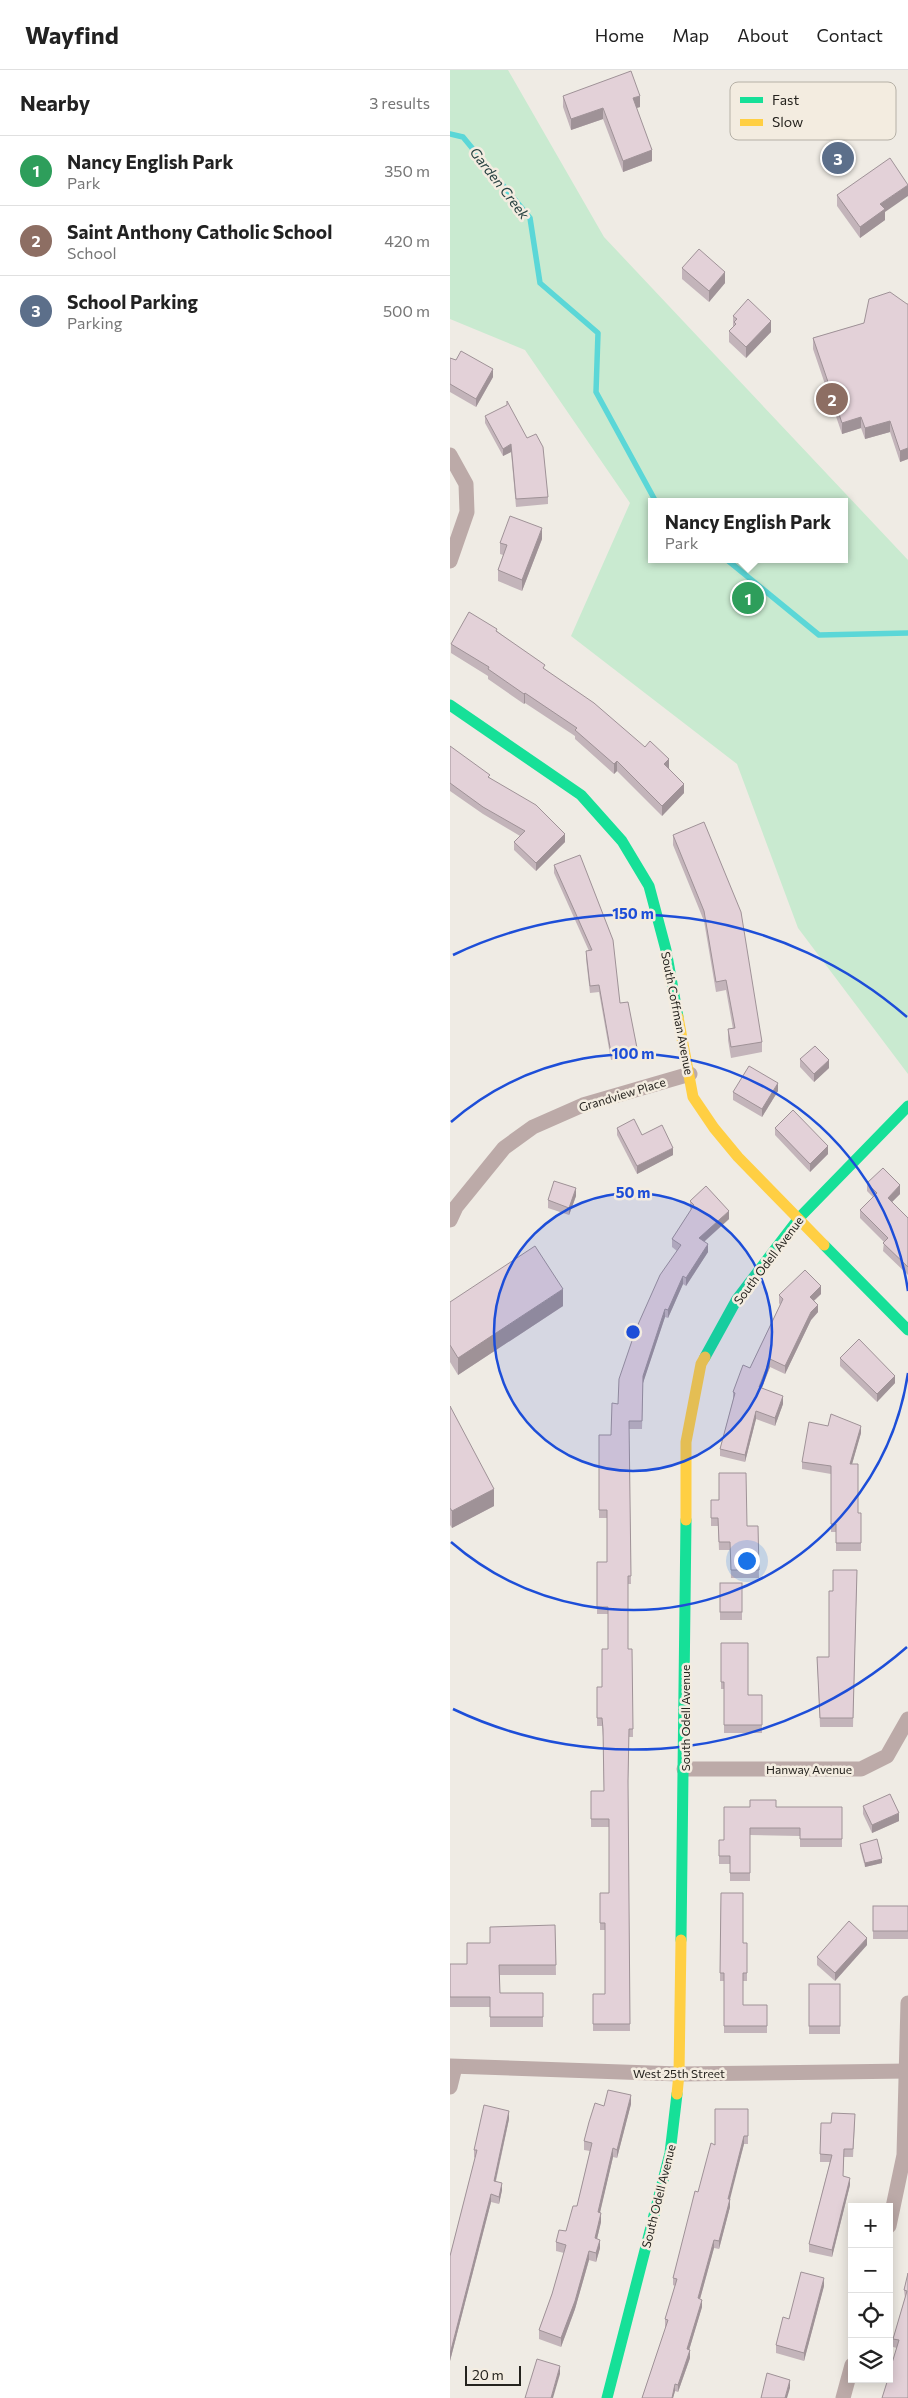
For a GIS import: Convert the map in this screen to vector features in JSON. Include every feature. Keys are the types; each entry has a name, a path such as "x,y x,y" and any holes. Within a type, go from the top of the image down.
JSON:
{"street":[{"path":"450,455 466,484 467,512 450,561"},
{"name":"South Coffman Avenue","path":"450,705 580,796 622,841 649,886 666,950 694,1097 714,1128 738,1157 908,1330"},
{"name":"Grandview Place","path":"450,1220 456,1207 504,1148 533,1127 583,1104 690,1074"},
{"name":"South Odell Avenue","path":"607,2398 670,2153 679,2074 684,1769 686,1442 702,1364 737,1300 799,1218 908,1106"},
{"name":"Hanway Avenue","path":"684,1769 861,1769 887,1756 908,1719"},
{"path":"893,2207 904,2155 908,2071 908,2003"},
{"path":"450,2087 453,2067"},
{"name":"West 25th Street","path":"453,2067 679,2074 908,2071"},
{"path":"843,2398 848,2380"}],"green space":[{"path":"450,70 508,70 604,237 908,560 908,1074 798,928 737,764 571,636 630,503 525,350 450,319"}],"building":[{"path":"631,71 640,96 633,98 652,150 623,161 603,108 571,119 563,96"},
{"path":"890,158 908,185 880,204 885,209 860,227 837,195"},
{"path":"699,249 725,272 709,291 682,268"},
{"path":"890,292 908,304 908,448 900,451 890,421 865,428 861,417 842,423 813,338 864,323 869,299"},
{"path":"748,299 771,321 746,347 729,331 736,324 734,322 737,319 733,316"},
{"path":"461,351 493,369 476,399 450,384 450,358 456,360"},
{"path":"507,401 527,438 536,434 543,447 548,497 516,499 511,444 503,449 485,416 507,405"},
{"path":"510,516 542,528 522,580 498,570 507,545 500,543"},
{"path":"469,612 497,629 496,631 545,665 543,668 594,703 645,747 650,741 669,759 664,764 684,784 662,806 617,761 614,764 575,730 577,728 524,694 488,669 489,667 451,644"},
{"path":"450,746 490,775 488,777 536,805 565,834 536,863 514,842 525,831 483,807 450,783"},
{"path":"704,822 741,912 762,1042 731,1047 728,1029 735,1028 726,980 716,982 704,911 673,835"},
{"path":"580,855 613,940 620,1003 628,1002 637,1048 611,1053 599,985 590,986 586,951 592,950 554,865"},
{"path":"815,1046 829,1060 814,1074 800,1059"},
{"path":"749,1066 778,1083 762,1109 733,1092"},
{"path":"793,1110 828,1146 810,1164 775,1128"},
{"path":"634,1119 642,1135 662,1125 673,1148 637,1166 617,1128"},
{"path":"883,1168 900,1185 888,1198 908,1218 908,1267 883,1243 888,1238 860,1210 877,1193 867,1183"},
{"path":"554,1181 576,1188 569,1208 548,1200"},
{"path":"706,1186 729,1211 699,1238 708,1244 686,1278 683,1276 668,1310 665,1309 643,1376 642,1421 629,1421 631,1576 628,1576 628,1649 632,1649 633,1729 629,1729 628,1781 630,2024 593,2024 593,1994 605,1994 605,1923 600,1923 600,1893 609,1893 609,1819 591,1819 591,1791 604,1791 603,1729 602,1718 597,1718 597,1687 602,1687 602,1649 608,1649 608,1607 597,1607 597,1562 607,1562 607,1510 599,1510 599,1435 611,1435 612,1403 618,1404 619,1379 636,1329 660,1275 681,1245 672,1239 694,1205 690,1201"},
{"path":"535,1246 563,1289 458,1358 450,1345 450,1302"},
{"path":"805,1270 821,1286 810,1297 818,1305 811,1312 785,1366 770,1359 759,1387 783,1396 775,1418 756,1411 745,1455 720,1449 735,1393 733,1392 743,1365 750,1368 783,1299 779,1295"},
{"path":"859,1339 895,1376 877,1394 840,1358"},
{"path":"450,1406 494,1489 452,1511 450,1508"},
{"path":"831,1414 861,1426 850,1464 858,1464 858,1513 861,1513 861,1543 836,1543 836,1524 831,1524 831,1466 802,1462 809,1422 828,1426"},
{"path":"719,1473 746,1473 747,1526 758,1526 759,1570 731,1570 730,1542 719,1542 718,1518 711,1518 711,1500 719,1500"},
{"path":"833,1570 857,1570 853,1718 820,1718 817,1657 829,1657 829,1591 833,1591"},
{"path":"720,1583 742,1583 742,1612 720,1612"},
{"path":"721,1643 748,1643 748,1695 762,1695 762,1725 724,1725 724,1682 721,1682"},
{"path":"890,1794 899,1813 872,1825 863,1806"},
{"path":"750,1800 776,1800 776,1807 842,1807 842,1839 800,1839 800,1828 750,1828 750,1873 730,1873 730,1856 719,1856 719,1840 724,1840 724,1807 750,1807"},
{"path":"877,1839 882,1859 865,1863 860,1844"},
{"path":"721,1893 743,1893 743,1943 747,1943 747,1973 743,1973 743,2005 767,2005 767,2026 724,2026 724,1973 720,1973"},
{"path":"873,1906 908,1906 908,1931 873,1931"},
{"path":"849,1921 867,1938 835,1973 817,1957"},
{"path":"555,1925 556,1965 499,1965 500,1993 543,1993 543,2017 490,2017 490,1997 450,1997 450,1964 467,1964 467,1943 490,1943 490,1927"},
{"path":"809,1984 840,1984 840,2026 809,2026"},
{"path":"608,2090 631,2095 617,2150 613,2148 598,2212 601,2213 595,2238 600,2240 596,2253 589,2251 575,2301 561,2338 539,2330 566,2245 556,2242 559,2230 566,2231 573,2206 577,2206 592,2143 584,2141 589,2122 595,2103 604,2106"},
{"path":"484,2105 509,2111 494,2181 502,2183 499,2197 491,2194 450,2354 450,2256 477,2150 474,2150"},
{"path":"715,2109 748,2109 748,2136 744,2136 719,2241 714,2240 698,2298 702,2300 687,2349 690,2350 678,2385 675,2384 672,2398 642,2398 668,2320 665,2319 677,2279 673,2278 695,2191 698,2192 711,2143 715,2145"},
{"path":"832,2113 855,2114 853,2149 844,2149 843,2176 850,2178 832,2250 809,2244 832,2155 820,2154 821,2123 831,2123"},
{"path":"801,2272 824,2278 804,2353 776,2345 783,2317 789,2319"},
{"path":"908,2273 908,2398 882,2398 887,2383 893,2383 893,2360 899,2340 893,2339 907,2291 904,2290"},
{"path":"537,2359 560,2366 551,2398 525,2398"},
{"path":"767,2373 790,2380 785,2398 761,2398"}],"waterway":[{"name":"Garden Creek","path":"450,134 463,137 530,218 540,283 598,333 596,392 654,498"},
{"name":"Garden Creek","path":"731,563 819,635 908,633"}],"traffic: fast":[{"path":"450,705 581,795 622,841 649,886 666,950 678,1017"},
{"path":"705,1357 737,1299 799,1218 908,1106"},
{"path":"824,1245 908,1330"},
{"path":"681,1940 686,1520"},
{"path":"607,2398 670,2153 677,2094"}],"traffic: slow":[{"path":"678,1017 693,1097 714,1128 738,1157 824,1245"},
{"path":"686,1520 686,1442 701,1364 705,1357"},
{"path":"677,2094 681,1940"}],"place":[{"name":"School Parking","path":"838,158"},
{"name":"Saint Anthony Catholic School","path":"832,399"},
{"name":"Nancy English Park","path":"748,598"}]}
